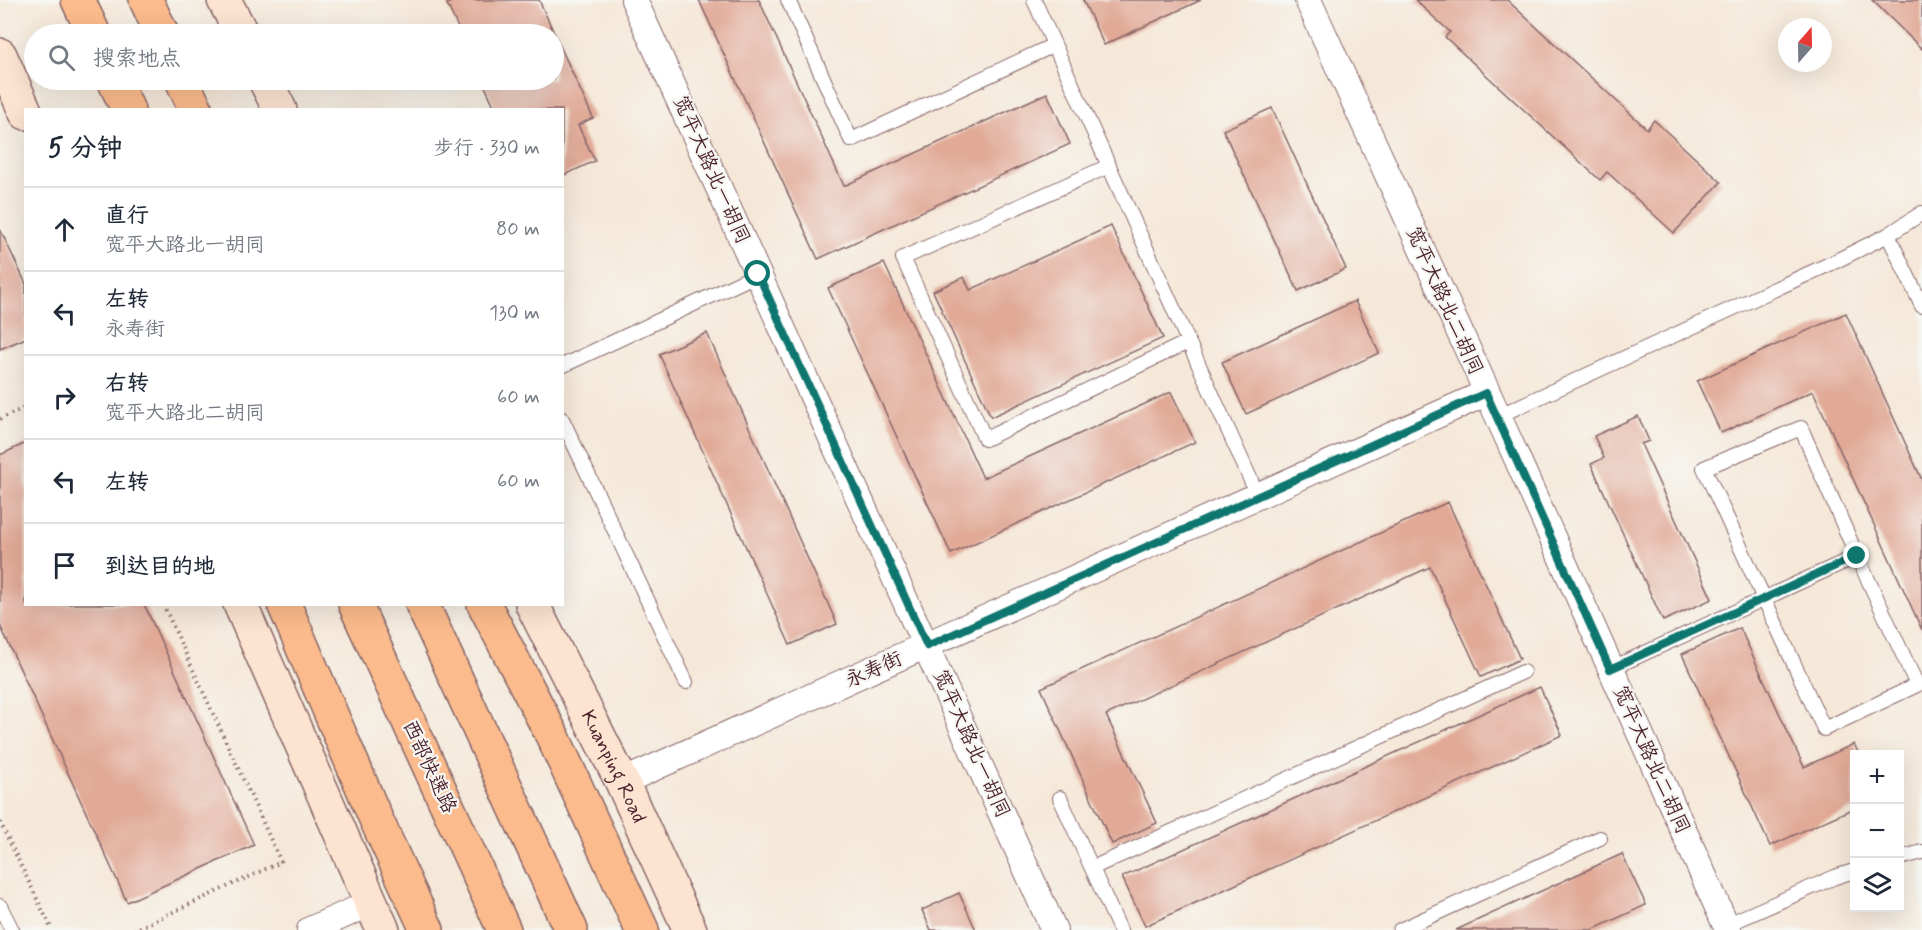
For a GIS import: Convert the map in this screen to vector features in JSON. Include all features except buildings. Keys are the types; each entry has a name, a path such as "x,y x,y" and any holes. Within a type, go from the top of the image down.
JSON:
{"highway":[{"path":"78,0 89,24"},
{"path":"146,0 157,24"},
{"path":"119,90 127,108"},
{"path":"187,90 195,108"},
{"path":"285,606 376,819 427,930"},
{"name":"西部快速路","path":"356,606 504,930"},
{"path":"423,606 571,930"},
{"path":"485,606 553,737 642,930"}],"main road":[{"path":"224,0 237,24"},
{"path":"0,55 24,109"},
{"path":"270,90 279,108"},
{"path":"241,606 377,917"},
{"name":"Kuanping Road","path":"533,606 622,782 690,930"}],"street":[{"name":"宽平大路北一胡同","path":"634,0 1054,930"},
{"name":"宽平大路北二胡同","path":"1308,0 1498,416 1727,928"},
{"name":"永寿街","path":"622,782 1486,393"},
{"path":"310,930 377,917"}],"lane":[{"path":"788,0 851,140 1054,45"},
{"path":"1034,0 1258,496"},
{"path":"1109,166 903,258 985,439 1188,342"},
{"path":"1498,416 1834,262 1888,235 1922,213"},
{"path":"1888,235 1922,306"},
{"path":"564,365 758,274"},
{"path":"564,423 687,682"},
{"path":"1801,428 1857,556 1917,685 1824,729 1704,468 1801,428"},
{"path":"1610,669 1857,556"},
{"path":"1092,868 1523,672"},
{"path":"1060,798 1120,930"},
{"path":"1400,930 1600,838"},
{"path":"1904,857 1922,852"},
{"path":"1727,928 1835,877 1850,872"},
{"path":"0,906 12,930"}],"path":[{"path":"0,419 24,408"},
{"path":"134,930 280,862 164,606"},
{"path":"0,822 52,930"}],"route":[{"path":"758,274 927,646 1486,393 1610,669 1857,556"}]}
